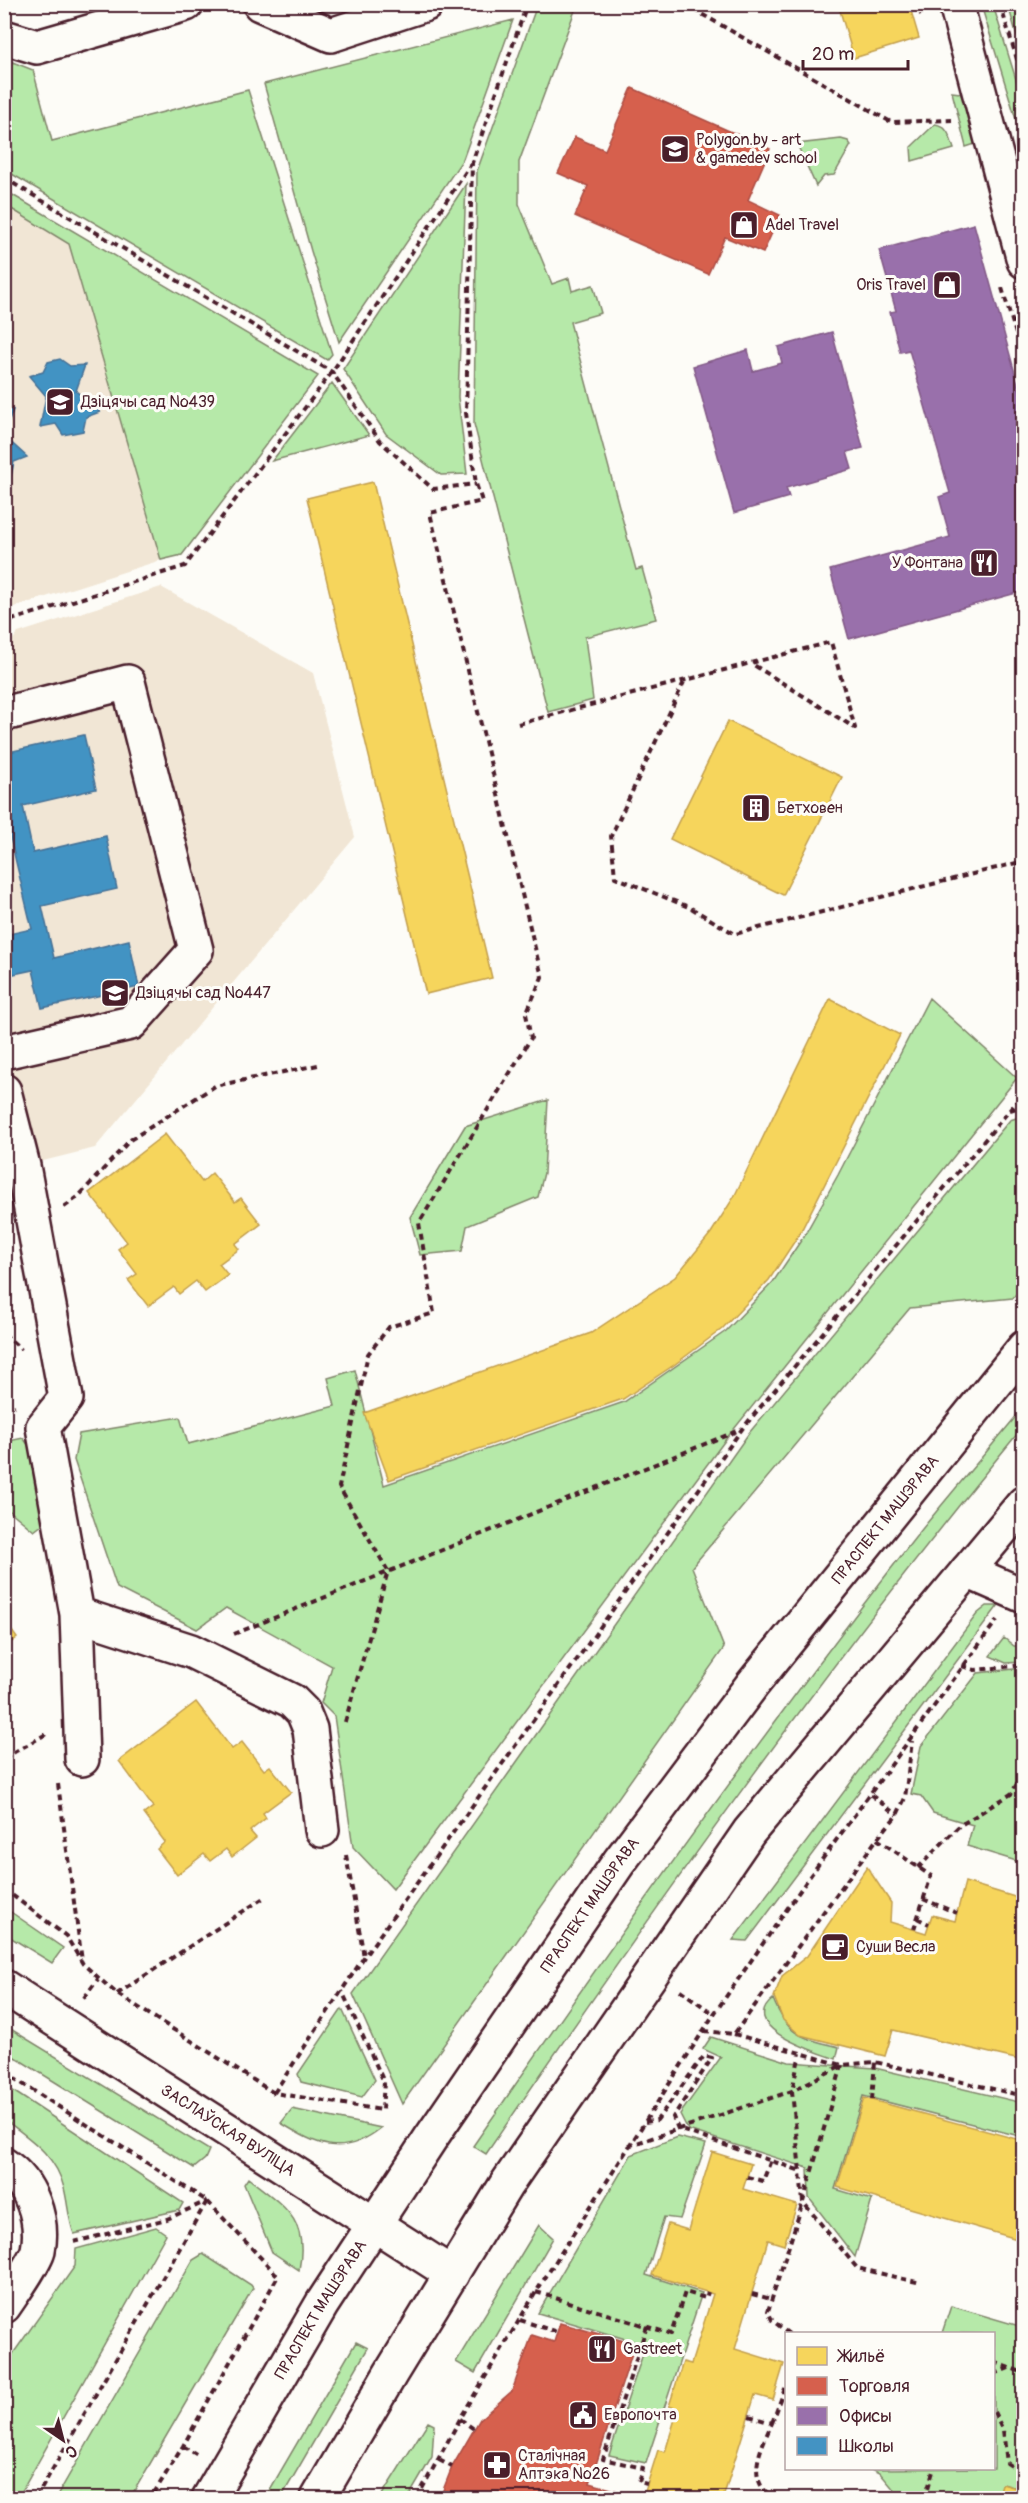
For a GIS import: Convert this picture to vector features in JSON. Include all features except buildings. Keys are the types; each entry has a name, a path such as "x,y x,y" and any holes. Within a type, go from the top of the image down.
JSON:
{"main road":[{"path":"4,37 37,47 186,4"},
{"path":"260,4 331,34 426,4"},
{"path":"956,4 974,73 1011,270"},
{"path":"4,714 128,682 196,950 131,1023 4,1052"},
{"path":"4,1091 23,1166 66,1398 43,1427 77,1614 70,1768"},
{"name":"ПРАСПЕКТ МАШЭРАВА","path":"209,2499 322,2304 619,1862 752,1685 1023,1348"},
{"path":"318,2499 506,2185 749,1832 1023,1503"},
{"path":"967,1571 1020,1595"},
{"path":"77,1614 191,1651 291,1701 303,1712 310,1729 322,1830"},
{"name":"ЗАСЛАЎСКАЯ ВУЛІЦА","path":"4,1987 452,2274"},
{"path":"4,2165 12,2170 37,2207 38,2252 4,2306"}],"path":[{"path":"4,629 12,620 185,566 332,372 472,163 527,4"},
{"path":"684,4 891,122 951,119 955,131"},
{"path":"1000,4 1023,82"},
{"path":"344,1726 388,1571 339,1487 368,1354 389,1327 434,1313 419,1223 531,1038 526,1014 542,977 430,513 482,501 476,483 466,413 472,163"},
{"path":"4,178 332,372 380,441 433,489 476,483"},
{"path":"1011,270 1023,360"},
{"path":"518,724 831,642 855,728 753,663"},
{"path":"684,681 611,836 615,877 691,908 735,934 1023,861"},
{"path":"35,1229 78,1197 130,1140 215,1086 318,1065"},
{"path":"274,2093 364,1957 742,1429 1023,1093"},
{"path":"1009,1110 1023,1106"},
{"path":"191,1651 742,1429"},
{"path":"417,2499 460,2419 536,2292 703,2031 810,1876 871,1795 962,1666 1020,1595"},
{"path":"962,1666 975,1670 1023,1665"},
{"path":"4,1758 51,1731 53,1743"},
{"path":"734,2034 876,1839 897,1815 905,1798 912,1738"},
{"path":"70,1768 83,1964"},
{"path":"918,1868 959,1827 1011,1794 1023,1772"},
{"path":"871,1795 897,1815"},
{"path":"876,1839 931,1876 914,1929"},
{"path":"346,1853 364,1957"},
{"path":"4,1889 66,1936 83,1964 117,1994 274,2093 382,2110 384,2082 342,1990"},
{"path":"117,1994 265,1897"},
{"path":"923,1899 957,1913"},
{"path":"917,1918 929,1924"},
{"path":"703,2031 734,2034 842,2065 875,2062 1023,2096"},
{"path":"800,2053 792,2091 803,2202 857,2268 921,2283"},
{"path":"644,2122 657,2120 704,2056 712,2058 673,2116 678,2129"},
{"path":"872,2100 875,2062"},
{"path":"628,2146 792,2091 842,2065"},
{"path":"787,2332 769,2316 771,2299 803,2202 842,2065"},
{"path":"4,2072 207,2201 278,2276 183,2446 150,2499"},
{"path":"678,2129 801,2170"},
{"path":"747,2177 763,2181 771,2160"},
{"path":"75,2242 167,2219 207,2201"},
{"path":"36,2499 207,2201"},
{"path":"536,2292 671,2334 685,2292 705,2298 708,2292"},
{"path":"752,2294 771,2299"},
{"path":"520,2320 557,2332"},
{"path":"647,2326 603,2459 643,2468 639,2482 647,2484"},
{"path":"995,2363 1023,2373"},
{"path":"995,2373 1009,2368"},
{"path":"774,2499 761,2487 757,2474 757,2458 785,2389"},
{"path":"749,2416 772,2423"},
{"path":"995,2416 1003,2430 1007,2463 1023,2474"},
{"path":"460,2419 474,2428"},
{"path":"439,2460 452,2467"},
{"path":"925,2499 934,2470"},
{"path":"756,2499 766,2494"}],"shaded area":[{"name":"Дзіцячы сад №439","path":"5,205 69,244 161,560 5,610"},
{"name":"Дзіцячы сад №447","path":"161,587 313,673 355,837 95,1148 23,1166 5,1168 5,649 18,633"}],"green space":[{"path":"537,5 577,5 519,162 519,204 552,284 569,278 572,291 593,285 601,313 570,322 636,570 642,568 656,619 585,637 593,700 548,712 474,424 477,171"},
{"path":"981,5 993,5 1023,102 1023,142"},
{"path":"1008,5 1023,5 1023,57"},
{"path":"513,20 463,159 339,342 264,84"},
{"path":"5,59 33,70 52,141 248,90 332,354 327,360 5,170"},
{"path":"952,92 960,93 964,101 975,144 966,147"},
{"path":"935,124 946,130 954,149 912,161 911,147"},
{"path":"841,139 848,141 851,145 834,175 824,176 816,186 797,144"},
{"path":"466,184 458,397 467,474 441,475 386,434 343,369"},
{"path":"4,190 318,376 182,555 161,560 69,244 5,205"},
{"path":"332,383 369,435 272,461"},
{"path":"929,998 1017,1078 726,1439 393,1889 353,1847 334,1716 321,1703 332,1666 226,1608 197,1629 117,1588 74,1460 79,1434 180,1417 188,1444 335,1406 328,1378 355,1370 384,1485 624,1402 726,1331 773,1282 804,1236 838,1175"},
{"path":"548,1100 544,1173 538,1197 467,1226 462,1251 420,1255 410,1217 465,1126"},
{"path":"1023,1116 1023,1285 1013,1298 910,1308 692,1567 724,1648 402,2104 353,1994 749,1433 1010,1120"},
{"path":"1023,1408 1023,1427 882,1603 746,1784 486,2154 473,2146 579,1993 742,1766 925,1526"},
{"path":"23,1438 40,1460 51,1518 34,1531 5,1507 4,1442"},
{"path":"987,1606 998,1606 747,1941 733,1940 977,1614"},
{"path":"1004,1638 1014,1646 1023,1646 1023,1662 1006,1663 990,1656"},
{"path":"1024,1668 1023,1863 967,1846 973,1825 933,1813 921,1796 911,1794 921,1746 978,1673"},
{"path":"5,1908 63,1948 52,1963 5,1934"},
{"path":"773,1999 791,2029 806,2038 839,2047 836,2059 798,2045 772,2029 765,2020 764,2010"},
{"path":"342,2009 375,2080 362,2097 301,2082 298,2074"},
{"path":"4,2025 209,2150 205,2159 194,2168 5,2051"},
{"path":"711,2037 789,2062 875,2068 1023,2103 1023,2137 863,2096 835,2189 872,2200 855,2257 809,2198 808,2168 688,2130 680,2114 721,2057 703,2049"},
{"path":"4,2085 183,2203 179,2210 74,2234 64,2188 55,2166 41,2149 5,2120"},
{"path":"292,2109 381,2128 355,2143 342,2146 319,2143 281,2123"},
{"path":"677,2137 706,2144 680,2219 664,2217 646,2275 702,2293 646,2463 609,2455 646,2345 538,2313 631,2155"},
{"path":"248,2178 283,2206 297,2226 301,2253 299,2270 272,2252 244,2184"},
{"path":"539,2225 553,2238 475,2373 456,2362"},
{"path":"156,2227 166,2234 18,2498 5,2498 5,2365 75,2266 76,2249"},
{"path":"203,2254 253,2288 130,2498 56,2498 193,2260"},
{"path":"951,2306 1023,2327 1023,2490 1003,2484 998,2498 901,2498 880,2473 874,2470 995,2470 995,2332 942,2332"},
{"path":"356,2342 368,2348 281,2498 265,2498"},
{"path":"428,2422 434,2425 432,2457 408,2498 380,2498"}],"place":[{"name":"Polygon.by - art & gamedev school","path":"675,149"},
{"name":"Adel Travel","path":"744,225"},
{"name":"Oris Travel","path":"947,285"},
{"name":"Дзіцячы сад №439","path":"60,402"},
{"name":"У Фонтана","path":"984,563"},
{"name":"Бетховен","path":"756,808"},
{"name":"Дзіцячы сад №447","path":"115,993"},
{"name":"Суши Весла","path":"835,1947"},
{"name":"Gastreet","path":"602,2349"},
{"name":"Европочта","path":"583,2415"},
{"name":"Сталічная Аптэка №26","path":"497,2465"}]}
